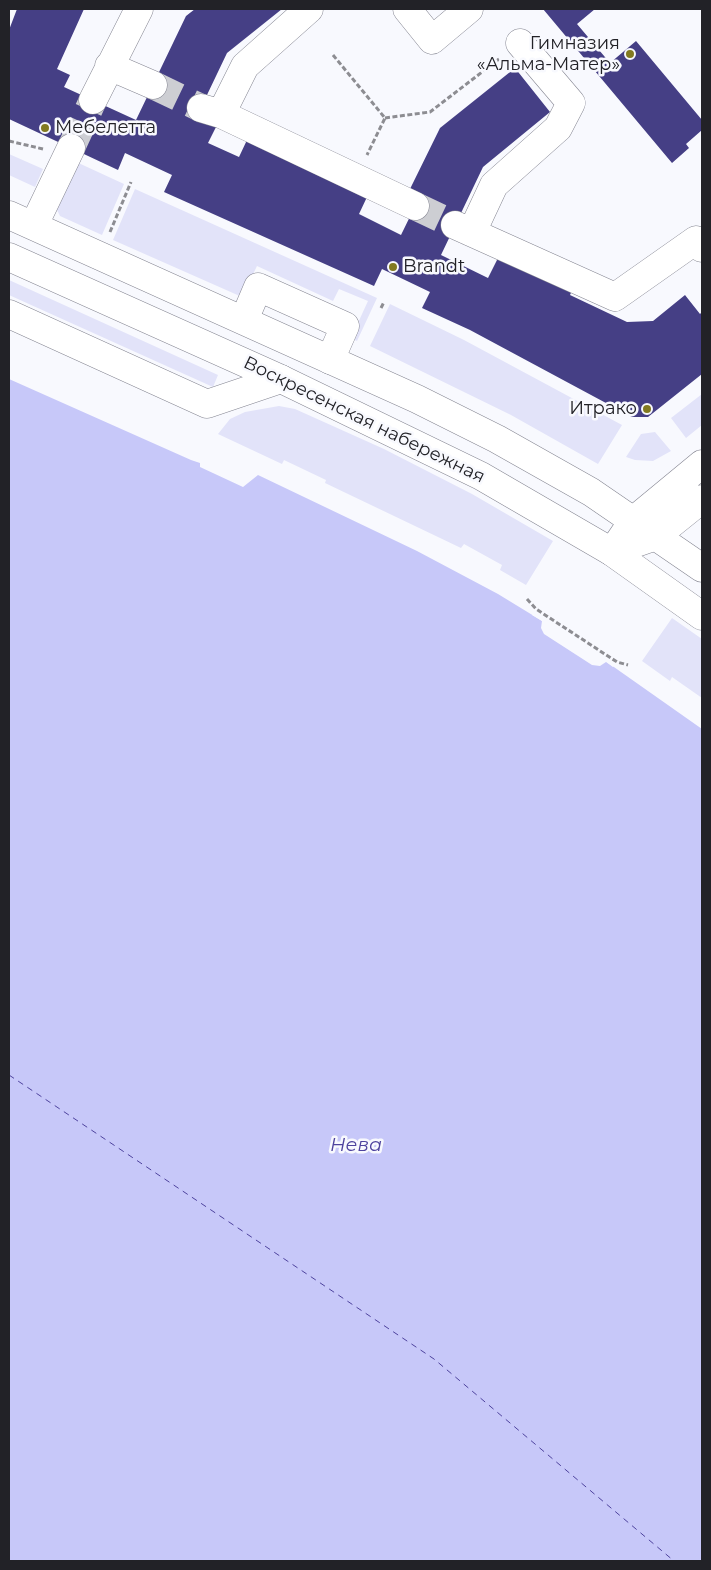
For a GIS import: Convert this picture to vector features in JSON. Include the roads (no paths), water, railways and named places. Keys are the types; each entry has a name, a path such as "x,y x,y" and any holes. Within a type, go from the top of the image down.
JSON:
{"main road":[{"path":"93,100 139,9"},
{"path":"309,9 245,66 211,111 415,206"},
{"path":"407,9 432,40 469,9"},
{"path":"520,43 571,103 558,128 494,185 464,229 615,297 700,241"},
{"path":"109,66 153,86"},
{"path":"34,226 69,151"},
{"path":"9,215 417,399 497,439 592,492 702,568"},
{"name":"Воскресенская набережная","path":"9,258 281,378 482,476 612,552 702,616"},
{"path":"244,320 258,287 345,326 330,360"},
{"path":"9,314 207,404 281,378"},
{"path":"612,552 633,521 702,464"},
{"path":"612,552 656,536 702,499"}],"water":[{"name":"Нева","path":"9,379 200,463 200,467 243,487 258,475 417,551 498,594 594,653 702,729 702,1561 9,1561"}],"tunnel":[{"path":"153,85 201,108"},
{"path":"71,148 93,100"},
{"path":"415,206 455,225"}],"place":[{"name":"Гимназия «Альма-Матер»","path":"630,54"},
{"name":"Мебелетта","path":"45,128"},
{"name":"Brandt","path":"393,267"},
{"name":"Итрако","path":"647,409"}]}
